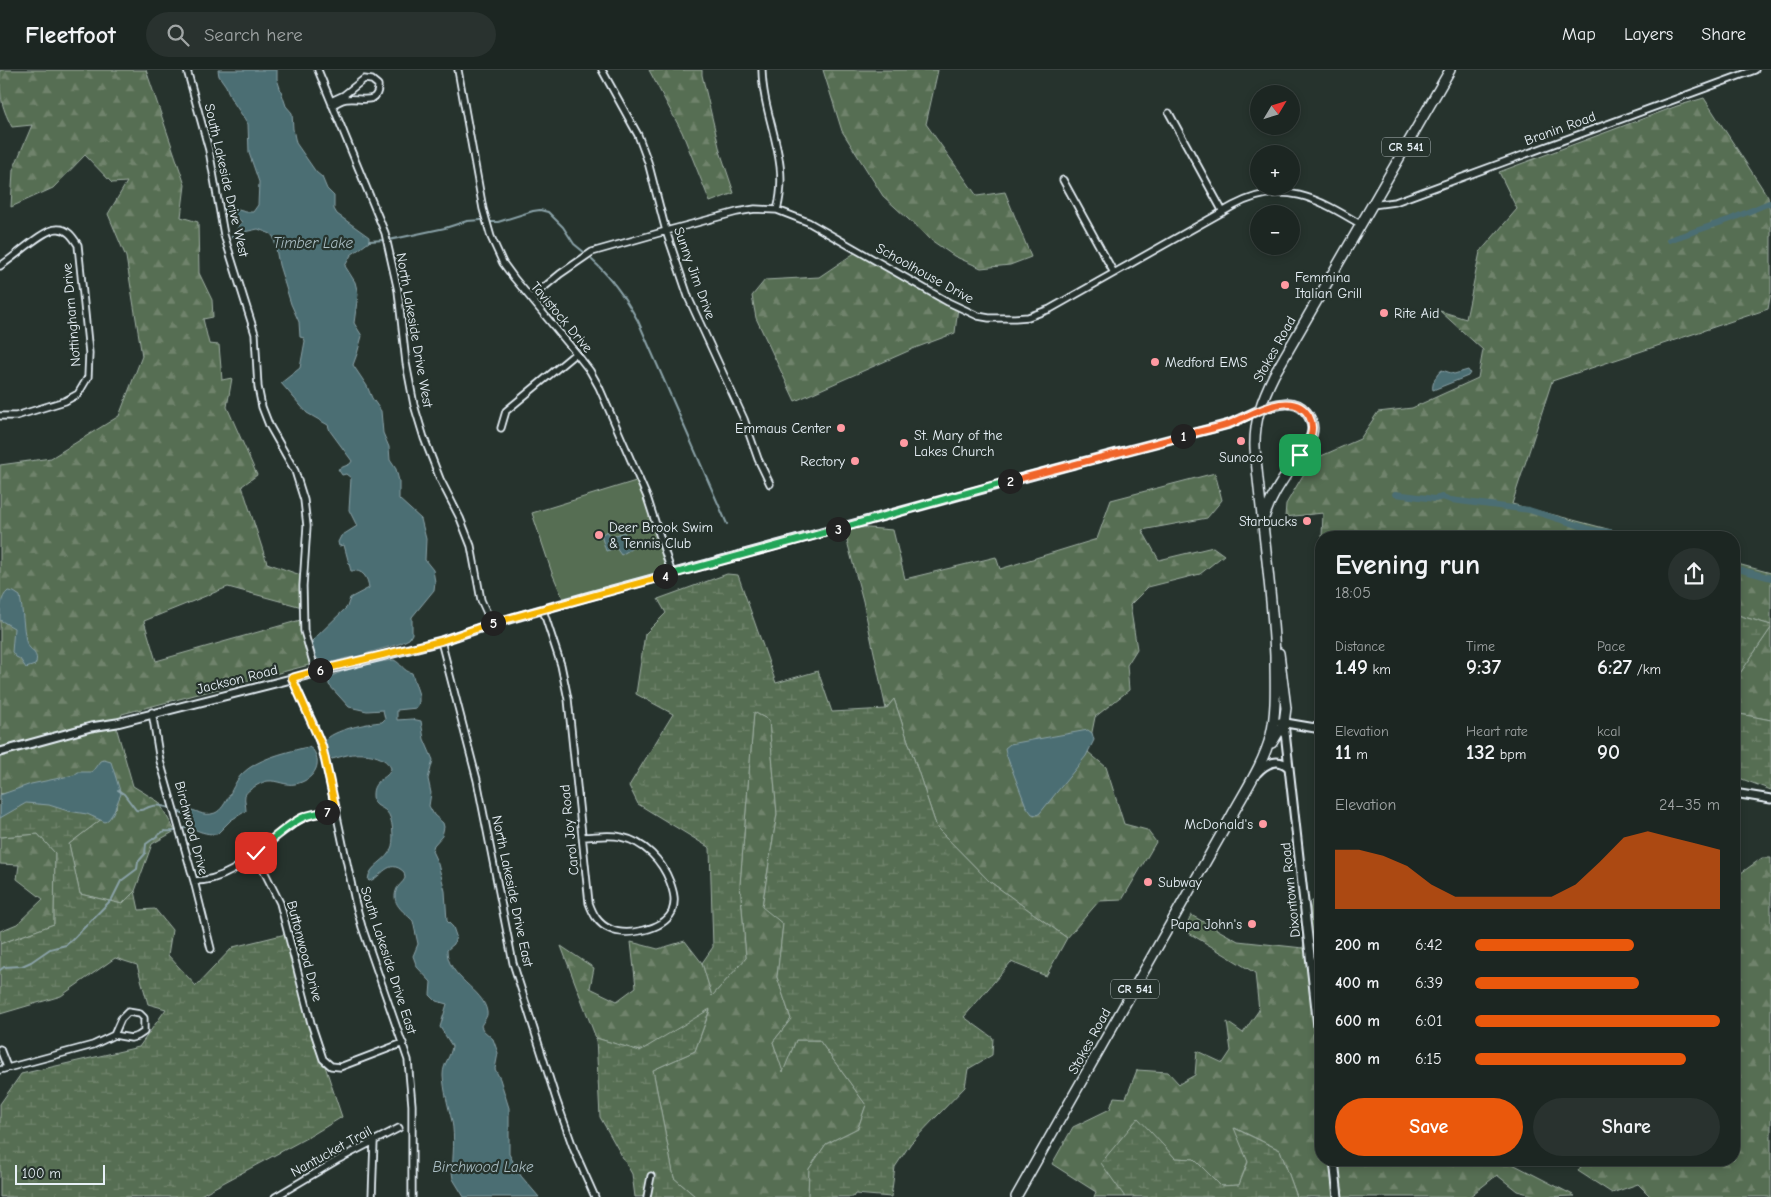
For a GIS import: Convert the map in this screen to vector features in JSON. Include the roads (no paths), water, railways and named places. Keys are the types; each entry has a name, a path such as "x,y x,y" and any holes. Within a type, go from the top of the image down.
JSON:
{"main road":[{"name":"Stokes Road","path":"1258,766 1284,723 1286,708 1286,697 1273,618 1255,448 1259,410 1274,375 1450,70"},
{"path":"1259,410 1287,403 1296,404 1307,413 1312,426 1309,441 1272,498 1263,520"},
{"name":"Stokes Road","path":"1016,1197 1252,780 1267,746 1274,721 1273,618"},
{"path":"1274,646 1284,723"}],"street":[{"name":"South Lakeside Drive West","path":"187,70 210,150 224,235 256,334 258,387 262,407 269,426 294,471 304,500 306,526 303,586 304,631 316,672"},
{"name":"North Lakeside Drive West","path":"318,70 385,233 398,291 407,370 416,412 440,479 460,518 471,546 481,600 492,624"},
{"name":"Tavistock Drive","path":"458,70 487,228 503,263 590,371 599,387 647,497 672,574"},
{"name":"Sunny Jim Drive","path":"602,70 638,134 648,162 666,231 689,299 744,419 758,459 770,484"},
{"path":"762,70 765,98 781,165 782,179 777,210"},
{"name":"Branin Road","path":"1372,205 1395,202 1755,70"},
{"path":"364,79 372,80 378,85 378,92 373,98 367,100 347,99 332,103 364,79"},
{"path":"1169,113 1224,212"},
{"path":"1063,180 1114,273"},
{"name":"Schoolhouse Drive","path":"531,298 560,274 592,252 746,210 777,210 808,222 948,302 968,312 989,318 1015,318 1038,313 1058,305 1253,197 1276,192 1288,192 1315,199 1360,224"},
{"name":"Nottingham Drive","path":"0,266 48,231 58,228 69,233 78,245 89,353 88,377 78,394 65,401 36,411 16,416 0,416"},
{"path":"501,428 506,411 576,354"},
{"name":"Jackson Road","path":"0,752 152,712 441,641 492,624 672,574 1228,424 1259,410"},
{"name":"Carol Joy Road","path":"543,610 561,665 568,699 589,903 596,919 612,930 620,932 657,927 666,921 674,904 674,893 664,868 647,850 629,839 613,836 583,837"},
{"name":"North Lakeside Drive East","path":"441,641 477,780 514,963 556,1099 574,1150 595,1197"},
{"name":"South Lakeside Drive East","path":"292,678 322,747 362,927 408,1060 412,1092 412,1197"},
{"name":"Birchwood Drive","path":"152,712 160,761 194,880 210,949"},
{"path":"1274,721 1315,728"},
{"name":"Dixontown Road","path":"1284,723 1315,1000"},
{"path":"1252,780 1262,767 1272,762 1284,763 1289,768"},
{"path":"1740,794 1771,799"},
{"path":"194,880 212,878 234,871 300,819 336,810"},
{"name":"Buttonwood Drive","path":"256,853 280,903 311,1024 323,1058 331,1066 340,1067 403,1043"},
{"path":"0,1070 7,1066 93,1045 114,1035 131,1038 138,1036 144,1032 144,1018 140,1014 128,1012 121,1020 114,1035"},
{"path":"0,1049 7,1066"},
{"name":"Nantucket Trail","path":"275,1197 333,1162 399,1128"},
{"path":"372,1197 374,1141"},
{"path":"1335,1166 1338,1197"},
{"path":"647,1197 651,1176"}],"water":[{"name":"Timber Lake","path":"218,70 277,70 277,79 286,106 292,113 296,143 316,172 322,177 327,189 334,196 334,209 337,214 369,237 369,242 351,255 345,266 355,282 358,294 354,323 362,336 353,365 381,411 383,433 389,447 390,460 396,469 399,481 399,499 421,519 426,539 425,560 433,570 434,590 412,617 412,634 409,639 363,656 326,664 314,655 312,641 347,607 350,598 369,588 362,573 351,571 344,545 339,546 338,542 341,536 357,526 349,510 351,478 346,474 342,475 338,469 350,464 352,461 330,431 328,425 307,413 281,383 300,368 305,341 304,338 300,337 299,322 291,304 279,265 274,238 271,234 258,229 244,232 233,238 231,237 242,222 236,217 223,212 223,206 253,212 258,205 259,182 249,153 248,124 230,97 226,86 219,76"},
{"path":"1442,370 1454,374 1468,370 1470,373 1468,376 1433,390 1435,379"},
{"path":"607,531 611,537 624,532 631,549 621,555 616,548 606,551 601,535"},
{"path":"8,591 20,596 26,641 36,657 35,665 26,668 12,652 14,628 0,620 2,600"},
{"name":"Birchwood Lake","path":"394,660 406,671 412,673 419,695 417,708 397,710 397,720 412,719 421,721 424,739 433,760 428,779 431,793 429,806 434,815 443,823 444,827 442,836 434,845 432,851 438,864 445,891 447,921 453,927 456,936 454,944 447,950 449,960 459,976 484,1004 487,1014 481,1026 493,1039 498,1053 495,1069 509,1108 509,1154 521,1176 539,1197 464,1197 453,1179 453,1127 443,1075 452,1046 440,1027 447,1004 436,1001 430,995 431,982 417,967 413,956 418,944 413,921 397,905 395,896 397,889 405,878 404,872 398,868 389,867 374,879 368,880 372,870 387,856 392,846 391,819 387,812 373,800 375,786 390,772 391,768 388,763 372,755 353,754 332,759 326,749 325,741 342,730 382,722 385,719 383,710 367,711 349,707 329,685 329,678 350,669"},
{"path":"1088,730 1092,733 1094,740 1086,756 1040,813 1037,815 1032,814 1026,806 1005,748 1010,744"},
{"path":"309,747 313,750 317,761 317,767 307,780 292,784 268,781 255,786 245,795 246,811 231,820 217,834 194,829 186,821 186,810 210,814 219,810 238,778 255,764 271,757"},
{"path":"100,761 111,762 121,794 113,813 105,822 87,814 49,805 26,803 0,818 0,795 31,784 74,775 78,772 92,772"}],"waterway":[{"path":"1669,240 1731,219 1769,203"},
{"path":"491,222 498,222 533,211 548,212 563,227 574,244 585,253"},
{"path":"389,240 445,228 467,221 481,220"},
{"path":"369,241 384,240"},
{"path":"592,260 618,288 638,321 727,524"},
{"path":"1395,494 1435,499 1442,497 1451,500 1529,510 1602,531"},
{"path":"1740,570 1771,578"},
{"path":"118,790 124,794 136,810 152,806 163,806 172,809"},
{"path":"176,811 186,814"},
{"path":"0,970 4,967 22,966 50,949 66,945 112,899 121,881 137,869 138,862 145,854 146,844 164,831 177,831 190,825"}],"place":[{"name":"Femmina Italian Grill","path":"1285,285"},
{"name":"Rite Aid","path":"1384,313"},
{"name":"Medford EMS","path":"1155,362"},
{"name":"Emmaus Center","path":"841,428"},
{"name":"Sunoco","path":"1241,441"},
{"name":"St. Mary of the Lakes Church","path":"904,443"},
{"name":"Rectory","path":"855,461"},
{"name":"Starbucks","path":"1307,521"},
{"name":"Deer Brook Swim & Tennis Club","path":"599,535"},
{"name":"McDonald's","path":"1263,824"},
{"name":"Subway","path":"1148,882"},
{"name":"Papa John's","path":"1252,924"}]}
